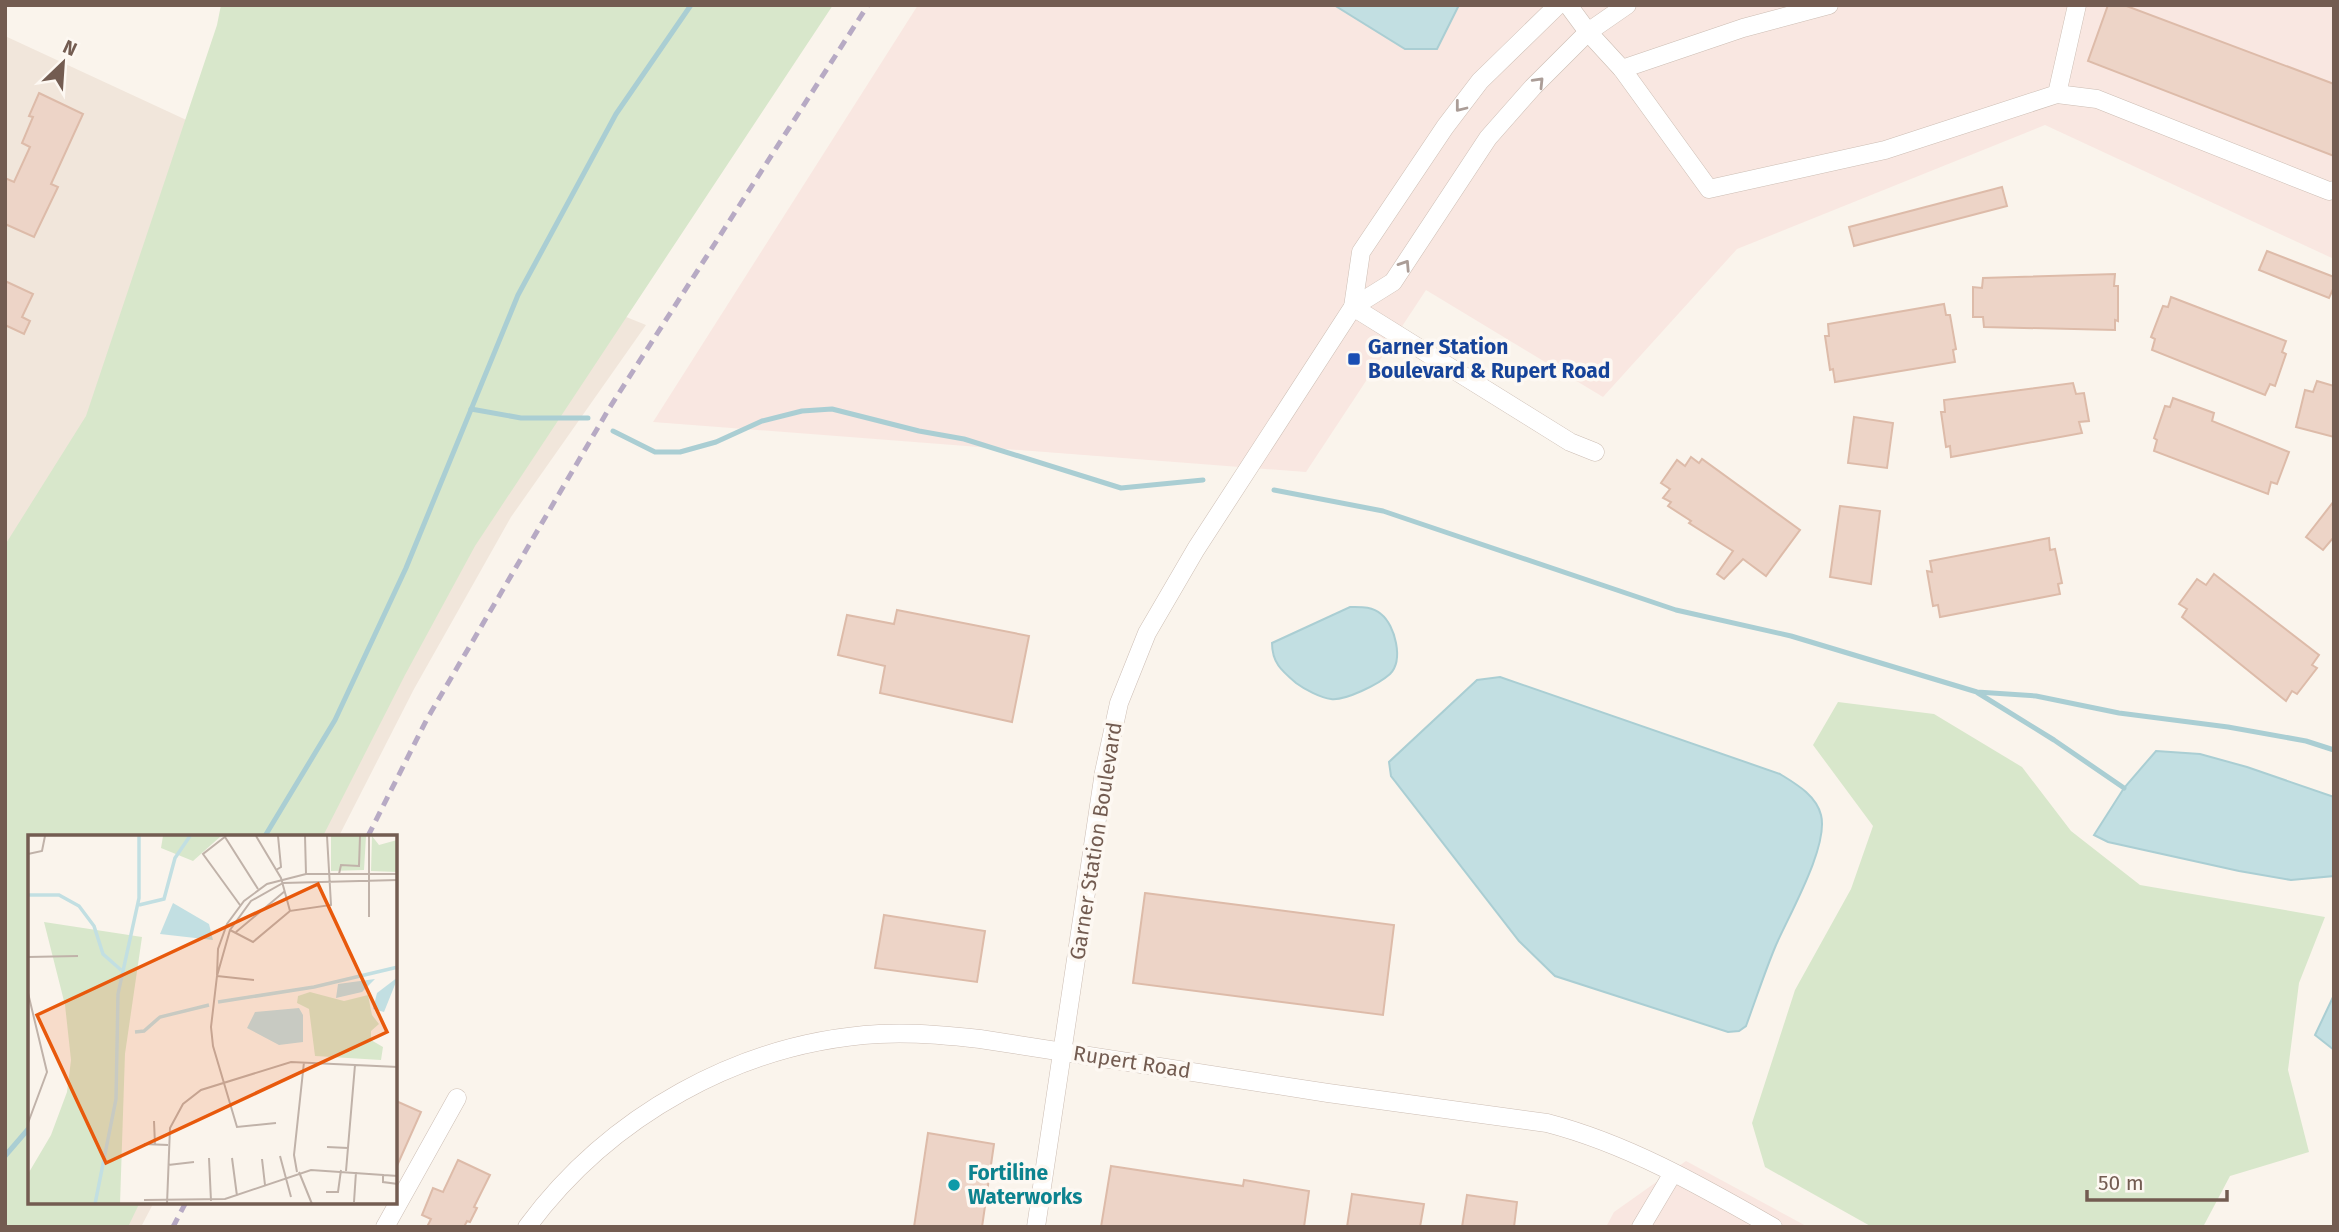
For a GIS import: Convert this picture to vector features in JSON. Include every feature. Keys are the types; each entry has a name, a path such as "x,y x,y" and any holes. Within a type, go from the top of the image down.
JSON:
{"street":[{"name":"Garner Station Boulevard","path":"1035,1227 1104,772 1119,704 1147,634 1196,549 1353,307 1362,253 1445,127 1480,81 1558,5"},
{"path":"1567,5 1622,69 1709,189 1885,150 2057,94 2097,99 2329,191 2334,190"},
{"name":"Garner Station Boulevard","path":"1353,307 1393,282 1488,138 1533,87 1588,32 1627,5"},
{"path":"1622,69 1743,29 1829,5"},
{"path":"2057,94 2077,5"},
{"path":"1353,307 1570,442 1595,452"},
{"name":"Rupert Road","path":"527,1227 549,1197 579,1166 634,1121 709,1078 773,1053 815,1043 856,1037 926,1033 980,1038 1328,1093 1547,1123 1629,1150 1773,1227"},
{"path":"385,1227 457,1098"},
{"path":"1641,1227 1673,1173"}],"shaded area":[{"path":"918,5 2334,5 2334,259 2045,125 1737,249 1603,397 1426,290 1306,472 653,422"},
{"path":"5,36 510,270 646,325 511,517 414,689 340,835 28,835 28,1204 153,1204 141,1227 5,1227"},
{"path":"1686,1161 1808,1227 1606,1227 1614,1212"}],"green space":[{"path":"221,5 833,5 475,546 405,675 324,835 28,835 28,1204 139,1204 128,1227 5,1227 5,545 86,416 217,25"},
{"path":"1838,702 1934,714 2022,767 2071,831 2140,885 2325,917 2299,983 2288,1070 2309,1152 2230,1176 2203,1227 1872,1227 1765,1167 1752,1123 1795,990 1851,889 1873,826 1813,745"}],"water":[{"path":"1334,5 1459,5 1437,49 1405,49"},
{"path":"1350,607 1374,610 1386,619 1396,643 1394,668 1385,678 1353,695 1337,699 1327,698 1303,688 1286,675 1276,661 1272,643"},
{"path":"1500,677 1780,774 1805,791 1815,802 1821,815 1822,828 1814,862 1776,945 1746,1026 1739,1031 1728,1032 1555,976 1519,941 1391,776 1389,762 1477,680"},
{"path":"2156,751 2200,754 2334,797 2334,876 2291,880 2108,842 2094,835 2124,788"},
{"path":"2334,995 2334,1050 2315,1035"}],"building":[{"path":"2108,5 2124,5 2334,84 2334,156 2088,61"},
{"path":"39,93 83,114 51,184 58,187 34,237 5,224 5,178 14,182 30,147 22,143"},
{"path":"2002,187 2007,206 1854,246 1849,227"},
{"path":"2267,251 2334,277 2334,287 2329,298 2259,270"},
{"path":"2115,274 2114,286 2118,286 2118,321 2115,320 2115,330 1984,327 1983,317 1973,317 1973,287 1982,288 1983,278"},
{"path":"5,281 33,294 22,317 30,321 24,334 5,325"},
{"path":"2171,297 2286,341 2282,352 2286,354 2275,386 2270,384 2265,395 2152,350 2155,339 2151,337 2163,306 2168,307"},
{"path":"1944,304 1946,315 1950,315 1956,349 1953,350 1955,362 1835,382 1833,369 1830,370 1825,336 1829,336 1828,324"},
{"path":"2317,381 2334,386 2334,437 2296,427 2305,390 2313,392"},
{"path":"2073,383 2076,394 2084,393 2089,421 2079,422 2082,433 1951,457 1950,446 1946,447 1941,412 1945,412 1944,400"},
{"path":"2173,398 2214,413 2212,421 2289,452 2277,484 2271,482 2268,494 2154,451 2157,440 2154,438 2165,406 2170,407"},
{"path":"1854,417 1893,423 1887,468 1848,463"},
{"path":"1691,457 1699,463 1702,459 1800,530 1766,576 1743,559 1724,579 1717,574 1733,551 1668,506 1671,502 1663,498 1670,489 1661,483 1677,460 1685,466"},
{"path":"2334,501 2334,537 2323,550 2306,537"},
{"path":"1840,506 1880,511 1871,584 1830,577"},
{"path":"2049,538 2050,550 2055,549 2062,583 2058,584 2060,594 1940,617 1938,605 1933,606 1927,571 1932,572 1930,561"},
{"path":"2214,574 2319,655 2312,665 2317,668 2297,694 2292,691 2286,701 2182,617 2187,609 2179,604 2197,579 2206,585"},
{"path":"897,610 1029,636 1012,722 880,693 885,666 838,655 847,615 894,624"},
{"path":"1145,893 1394,925 1383,1015 1133,983"},
{"path":"884,915 985,931 977,982 875,968"},
{"path":"397,1101 421,1112 397,1166"},
{"name":"Fortiline Waterworks","path":"928,1133 994,1144 982,1227 914,1227"},
{"path":"458,1160 490,1175 474,1207 477,1208 470,1222 467,1221 464,1227 427,1227 431,1219 422,1215 433,1188 443,1192"},
{"path":"1111,1166 1243,1186 1244,1180 1309,1191 1304,1227 1101,1227"},
{"path":"1352,1194 1424,1204 1420,1227 1347,1227"},
{"path":"1467,1195 1517,1202 1514,1227 1462,1227"}],"waterway":[{"path":"266,835 335,720 406,568 518,295 616,114 691,5"},
{"path":"471,409 521,418 588,418"},
{"path":"613,431 655,452 680,452 716,442 762,421 802,411 832,409 919,431 964,439 1121,488 1203,480"},
{"path":"1274,490 1383,511 1676,610 1791,636 1977,692 2036,696 2119,713 2228,727 2306,741 2334,750"},
{"path":"1978,693 2124,788"},
{"path":"5,1156 28,1129"}],"railway":[{"path":"369,835 427,719 610,407 868,5"},
{"path":"173,1227 185,1204"}],"place":[{"name":"Garner Station Boulevard & Rupert Road","path":"1354,359"},
{"name":"Fortiline Waterworks","path":"954,1185"}]}
